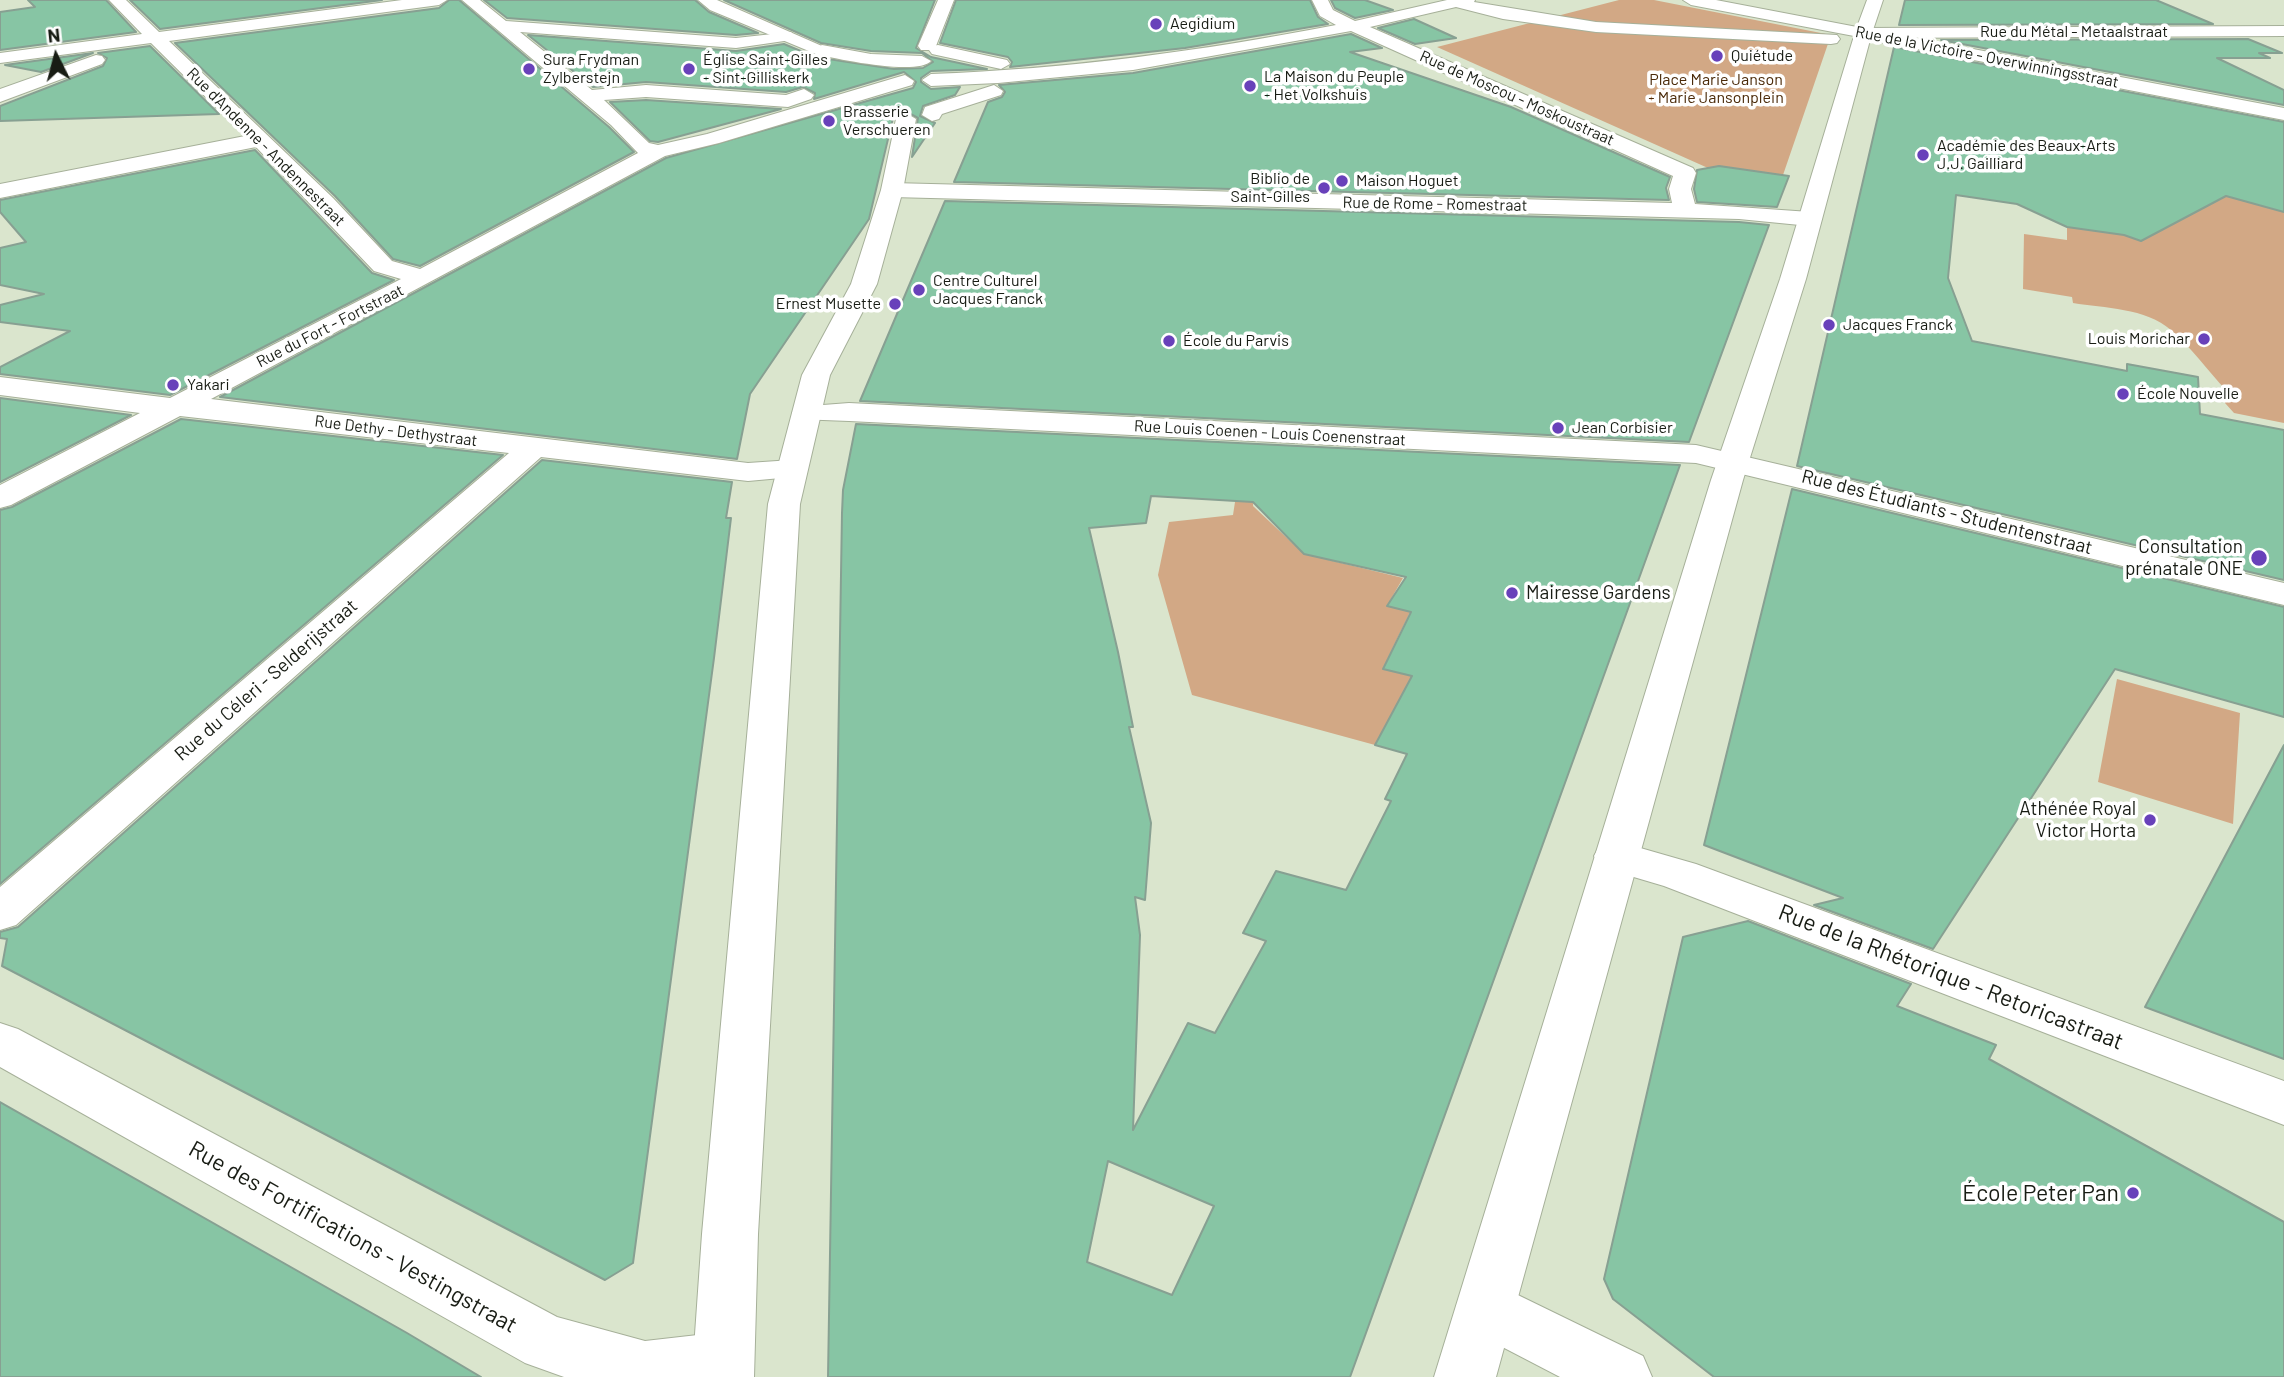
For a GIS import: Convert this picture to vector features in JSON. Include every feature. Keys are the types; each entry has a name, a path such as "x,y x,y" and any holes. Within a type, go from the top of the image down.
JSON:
{"street":[{"name":"Rue d'Andenne - Andennestraat","path":"117,0 258,140 326,203 383,266 423,278"},
{"path":"0,58 439,0"},
{"path":"470,0 618,121 642,148 658,151"},
{"path":"587,96 646,91 731,98 793,107 905,80 829,64 785,36 716,7 706,0"},
{"path":"723,1369 732,1206 784,504 816,374 864,284 892,190 919,117 929,52 946,0"},
{"name":"Rue de Moscou - Moskoustraat","path":"1320,0 1326,13 1685,173 1680,189 1685,211"},
{"name":"Rue de la Victoire - Overwinningsstraat","path":"1691,0 2284,114"},
{"path":"1465,1377 1733,460 1793,279 1875,0"},
{"path":"931,80 1049,74 1135,64 1353,25 1462,1 1501,15 1576,27 1832,39"},
{"path":"502,26 736,43 785,36"},
{"name":"Rue du Métal - Metaalstraat","path":"1865,33 2284,31"},
{"path":"0,96 156,38"},
{"path":"793,107 829,64 929,52 1049,74 1080,87"},
{"path":"829,64 890,71 892,67"},
{"path":"919,117 1049,74"},
{"name":"Rue du Fort - Fortstraat","path":"0,498 423,278 658,151 793,107"},
{"path":"0,191 258,140"},
{"name":"Rue de Rome - Romestraat","path":"892,190 1685,211 1810,219"},
{"name":"Rue Dethy - Dethystraat","path":"0,386 748,472 792,469"},
{"name":"Rue Louis Coenen - Louis Coenenstraat","path":"807,413 849,412 1682,453 1733,460"},
{"name":"Rue du Céleri - Selderijstraat","path":"0,914 533,448"},
{"name":"Rue des Étudiants - Studentenstraat","path":"1733,460 2284,594"},
{"name":"Rue de la Rhétorique - Retoricastraat","path":"1616,856 1681,875 2284,1102"},
{"name":"Rue des Fortifications - Vestingstraat","path":"0,1042 546,1343 645,1371 723,1369"},
{"path":"1485,1307 1621,1377"}],"green space":[{"name":"Place Marie Janson - Marie Jansonplein","path":"1619,0 1654,0 1831,35 1783,175 1719,166 1708,168 1437,47"},
{"path":"2284,185 2284,423 2234,413 2225,403 2226,390 2186,344 2171,330 2150,317 2124,310 2073,303 2072,297 2023,289 2024,234 2067,240 2067,227 2124,235 2141,241 2238,190"},
{"path":"1237,489 1254,490 1253,506 1304,554 1403,578 1387,606 1410,612 1383,668 1412,676 1375,745 1192,695 1158,575 1169,522 1233,515"},
{"path":"2117,679 2240,713 2233,824 2098,782"}],"building":[{"path":"28,0 106,0 136,32 0,50 0,12 35,7"},
{"path":"130,0 382,0 160,29"},
{"path":"449,0 459,0 609,127 634,152 420,266 393,259 335,196 175,43 439,8"},
{"path":"484,0 695,0 709,12 758,33 736,35 507,18"},
{"path":"724,0 935,0 916,48 931,57 987,69 931,71 921,78 921,82 931,89 960,87 955,95 923,106 920,116 935,123 912,157 918,118 905,111 893,118 869,219 750,394 737,459 220,397 666,158 913,88 916,82 904,72 814,99 815,93 803,87 786,92 646,82 593,87 528,35 736,51 784,44 815,57 894,69 923,68 933,62 922,53 871,51 821,43"},
{"path":"956,0 1310,0 1318,17 1328,24 1185,48 1010,67 1012,62 1008,57 940,43"},
{"path":"1331,0 1365,0 1393,10 1355,18 1335,8"},
{"path":"1905,0 2156,0 2213,24 1899,25"},
{"path":"1414,19 1456,38 1415,44 1378,28"},
{"path":"1351,34 1382,48 1350,52 1511,107 1670,177 1666,188 1669,200 954,182 988,102 1002,97 1005,92 999,85 1133,73"},
{"path":"2248,39 2282,53 2259,53 2270,58 2217,58 2284,90 2284,105 1941,40"},
{"path":"150,46 219,114 0,121 0,106 103,66 107,58 98,53"},
{"path":"1894,47 2284,122 2284,212 2226,196 2141,241 2124,235 2067,227 2017,204 1956,195 1948,278 1972,341 2127,371 2127,364 2198,377 2200,414 2284,430 2284,580 1797,466"},
{"path":"93,53 41,72 5,65"},
{"path":"646,100 781,109 658,142 650,141 610,102"},
{"path":"255,150 372,273 394,280 170,395 0,374 0,367 70,331 0,322 0,305 44,294 0,285 0,248 26,242 0,212 0,200"},
{"path":"1719,166 1789,176 1777,207 1697,202 1694,189 1697,170"},
{"path":"945,201 1739,222 1769,225 1689,442 860,401"},
{"path":"0,398 131,415 0,482"},
{"path":"181,419 503,455 0,884 0,510 12,507"},
{"path":"856,424 1680,465 1350,1377 828,1377 843,490","holes":["1151,496 1253,502 1304,554 1406,577 1387,606 1411,612 1383,669 1412,676 1375,745 1407,754 1385,799 1391,801 1346,890 1276,871 1243,933 1266,941 1215,1033 1188,1023 1133,1130 1140,935 1135,897 1145,900 1151,823 1129,727 1133,727 1118,652 1089,528 1146,523","1108,1161 1214,1206 1172,1295 1087,1262"]},
{"path":"542,460 732,482 726,518 731,518 714,658 633,1263 605,1280 2,966 7,939 0,938 0,932 18,927"},
{"path":"1792,489 2284,607 2284,717 2115,669 1933,949 1814,905 1843,898 1704,845"},
{"path":"2284,745 2284,1059 2145,1007"},
{"path":"1748,921 1911,984 1897,1006 1996,1045 1989,1059 2284,1222 2284,1377 1714,1377 1613,1299 1604,1279 1683,937"},
{"path":"0,1102 407,1333 481,1377 0,1377"}],"place":[{"name":"Aegidium","path":"1156,24"},
{"name":"Quiétude","path":"1717,56"},
{"name":"Sura Frydman Zylberstejn","path":"529,69"},
{"name":"Église Saint-Gilles - Sint-Gilliskerk","path":"689,69"},
{"name":"La Maison du Peuple - Het Volkshuis","path":"1250,86"},
{"name":"Brasserie Verschueren","path":"829,121"},
{"name":"Académie des Beaux-Arts J.J. Gailliard","path":"1923,155"},
{"name":"Maison Hoguet","path":"1342,181"},
{"name":"Biblio de Saint-Gilles","path":"1324,188"},
{"name":"Centre Culturel Jacques Franck","path":"919,290"},
{"name":"Ernest Musette","path":"895,304"},
{"name":"Jacques Franck","path":"1829,325"},
{"name":"Louis Morichar","path":"2204,339"},
{"name":"École du Parvis","path":"1169,341"},
{"name":"Yakari","path":"173,385"},
{"name":"École Nouvelle","path":"2123,394"},
{"name":"Jean Corbisier","path":"1558,428"},
{"name":"Consultation prénatale ONE","path":"2259,558"},
{"name":"Mairesse Gardens","path":"1512,593"},
{"name":"Athénée Royal Victor Horta","path":"2150,820"},
{"name":"École Peter Pan","path":"2133,1193"}]}
